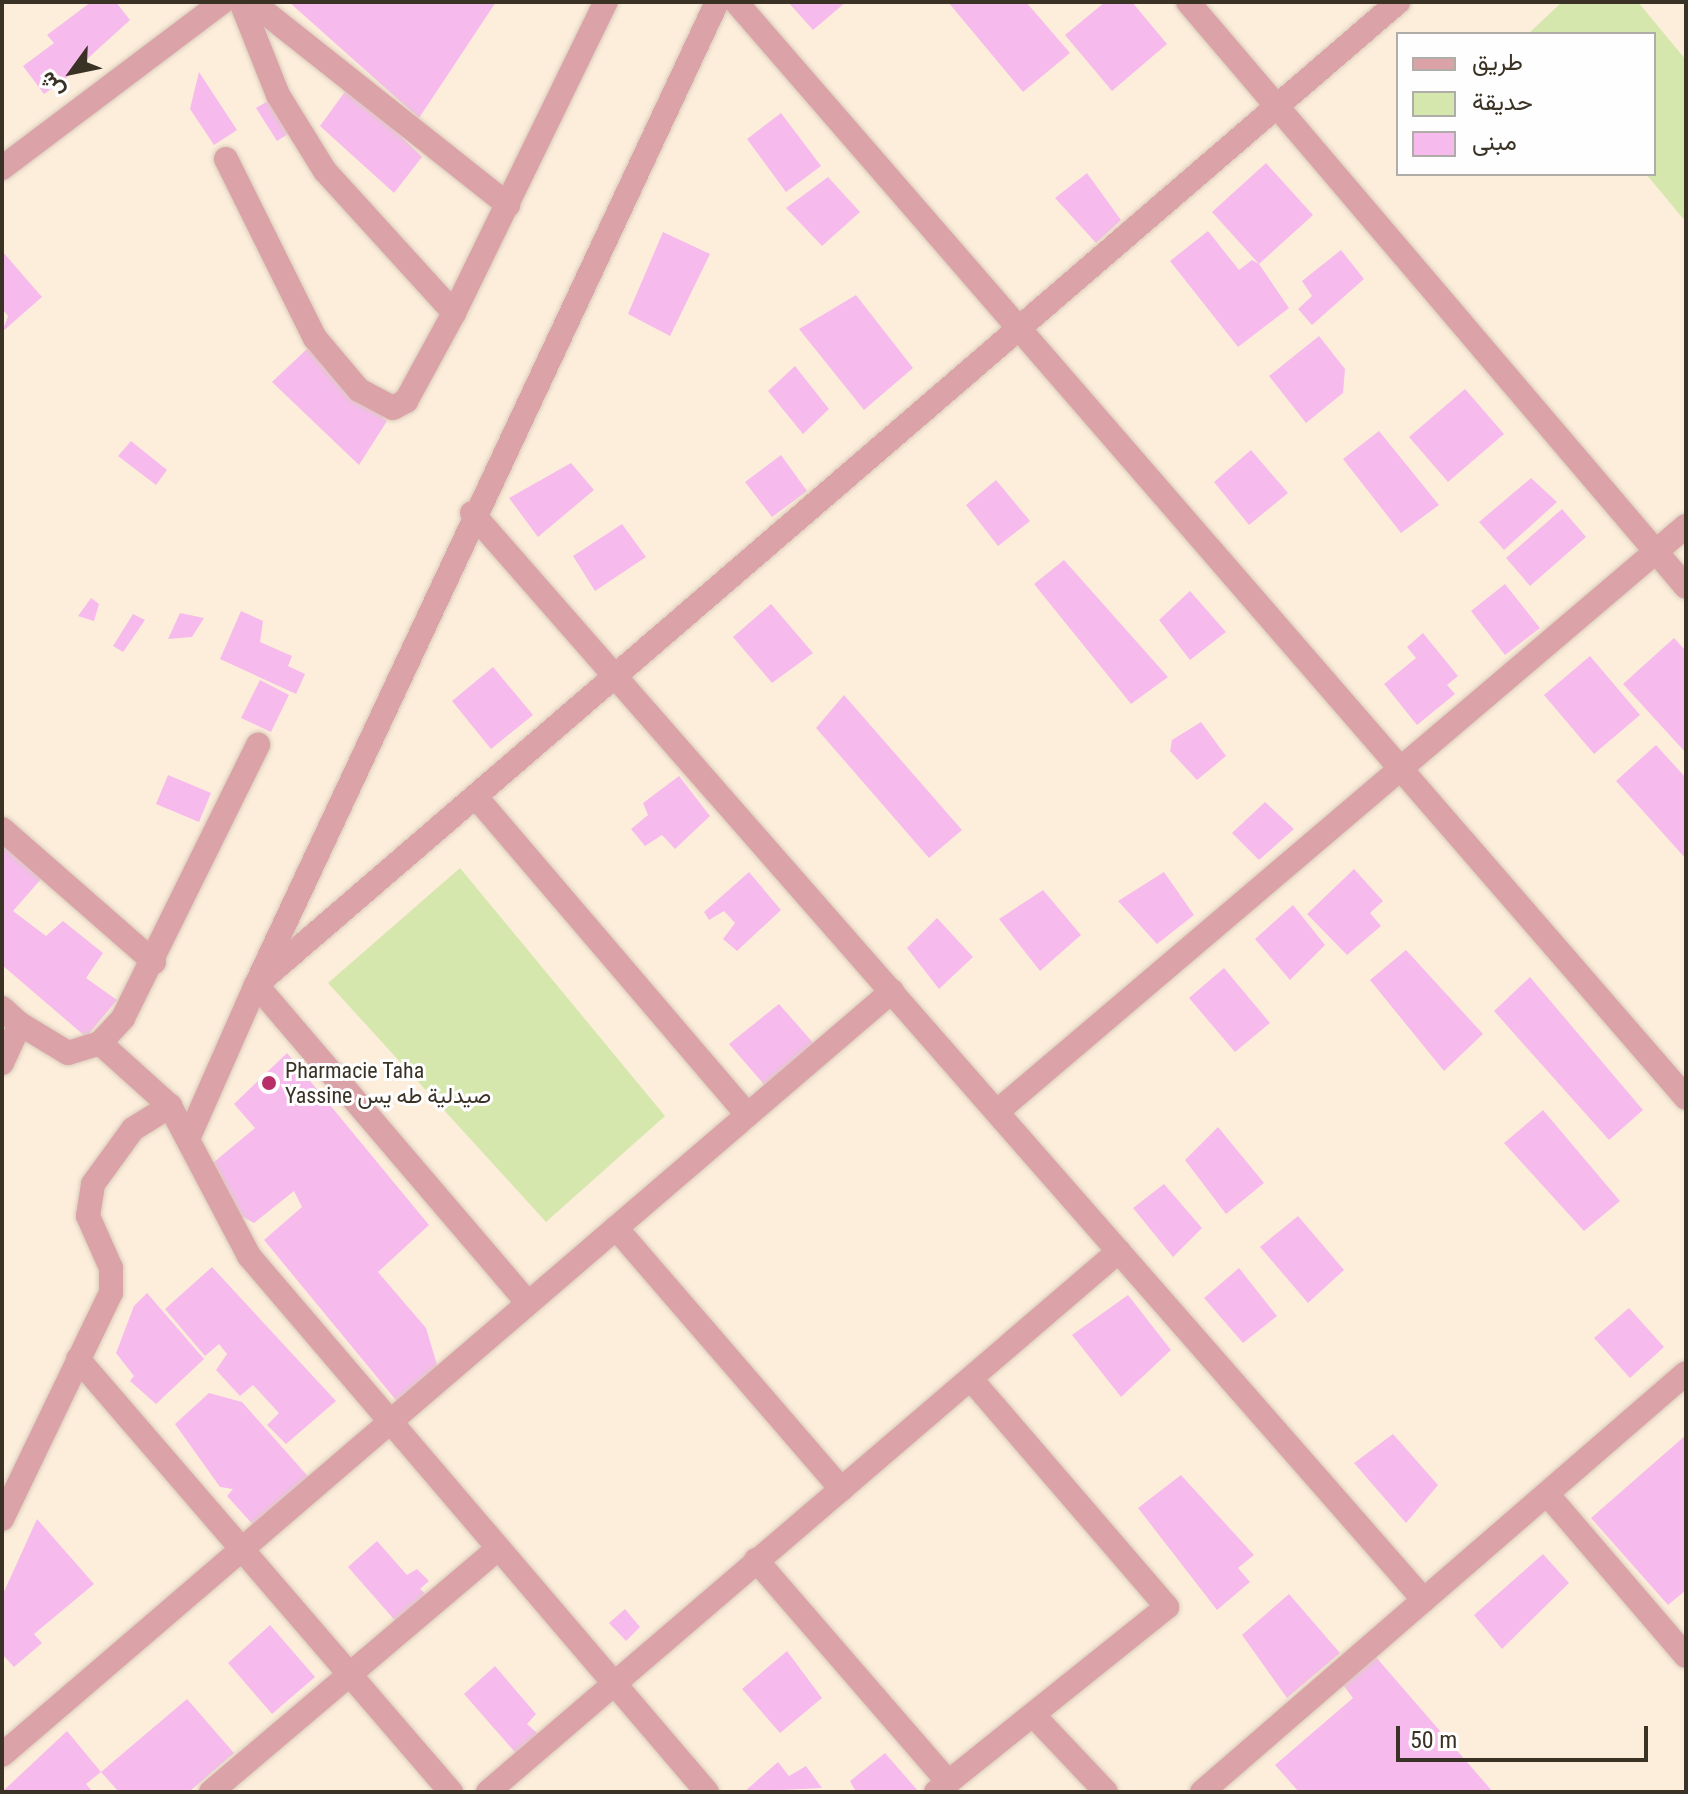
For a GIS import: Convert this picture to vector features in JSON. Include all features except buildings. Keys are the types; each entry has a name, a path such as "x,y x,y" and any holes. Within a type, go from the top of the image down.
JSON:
{"street":[{"path":"2,168 222,2"},
{"path":"241,2 267,73 325,171 454,313"},
{"path":"252,2 508,205"},
{"path":"226,159 315,338 378,405 406,401 454,313 606,2"},
{"path":"188,1139 472,513 717,2"},
{"path":"736,2 1686,1098"},
{"path":"1188,2 1686,587"},
{"path":"256,985 619,679 1019,326 1398,2"},
{"path":"472,513 999,1110 1424,1600"},
{"path":"999,1110 1403,770 1686,526"},
{"path":"2,1063 11,1016 68,1053 100,1043 154,962 258,745"},
{"path":"476,797 748,1115"},
{"path":"2,829 154,962"},
{"path":"256,985 528,1303"},
{"path":"2,1755 892,991"},
{"path":"100,1043 170,1106 188,1139 204,1182 249,1256 388,1424 499,1548 707,1792"},
{"path":"2,1519 111,1293 111,1268 88,1216 93,1184 133,1129 170,1106"},
{"path":"616,1228 841,1489"},
{"path":"488,1792 1119,1251"},
{"path":"78,1359 347,1679 451,1792"},
{"path":"1202,1792 1686,1373"},
{"path":"756,1560 942,1787 1035,1717 1167,1607 972,1380"},
{"path":"1547,1494 1686,1656"},
{"path":"211,1792 499,1548"},
{"path":"1035,1717 1106,1792"}],"green space":[{"path":"1562,2 1638,2 1686,60 1686,222 1648,176 1656,176 1656,32 1530,32"},
{"path":"460,868 665,1116 546,1222 328,983"}],"place":[{"name":"Pharmacie Taha Yassine صيدلية طه يس","path":"269,1083"}]}
